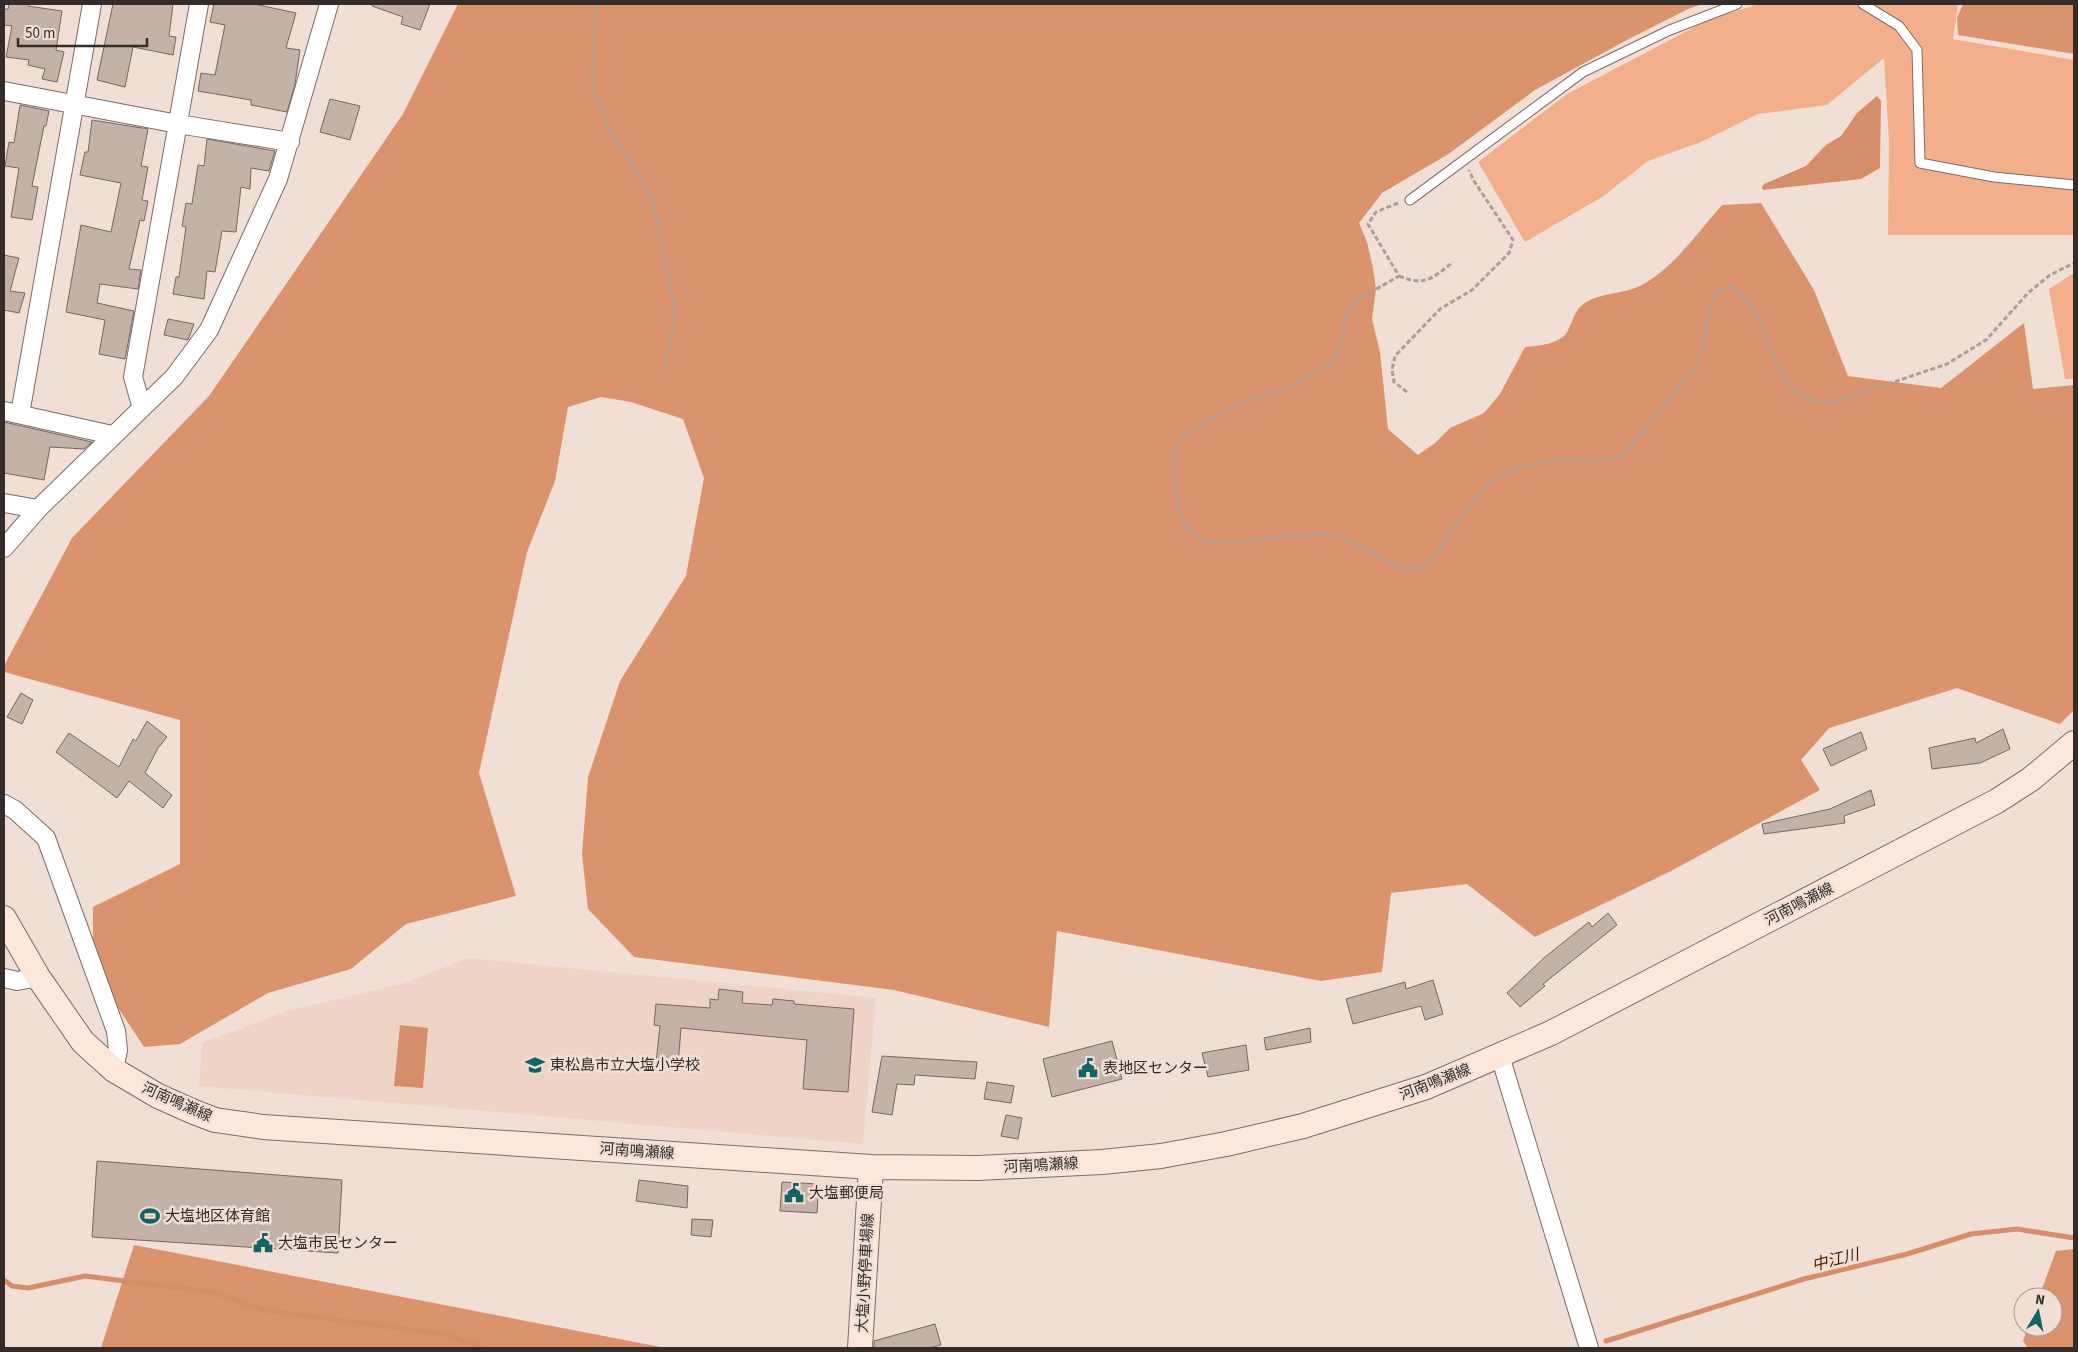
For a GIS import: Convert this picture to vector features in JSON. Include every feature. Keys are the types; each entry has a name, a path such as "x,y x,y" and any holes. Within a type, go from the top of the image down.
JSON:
{"main road":[{"name":"河南鳴瀬線","path":"4,918 38,977 83,1042 114,1070 158,1096 215,1120 264,1127 870,1167 978,1168 1102,1162 1161,1156 1226,1144 1303,1126 1426,1087 1500,1056 1551,1032 1998,801 2032,779 2074,743"},
{"name":"大塩小野停車場線","path":"860,1348 870,1167"}],"street":[{"path":"92,4 12,412 112,435"},
{"path":"142,408 133,377 199,4"},
{"path":"4,548 38,509 112,435 174,377 209,330 278,179 328,4"},
{"path":"4,91 178,124 290,142"},
{"path":"4,502 38,509"},
{"path":"4,804 15,810 46,838 116,1031 118,1050 114,1070"},
{"path":"4,978 17,981 38,977"},
{"path":"1500,1056 1590,1348"}],"lane":[{"path":"1410,200 1583,72 1670,30 1738,4"},
{"path":"1863,4 1899,26 1917,50 1920,163 1994,177 2074,185"}],"path":[{"path":"597,4 592,85 607,125 652,197 676,314 665,365"},
{"path":"1407,392 1394,382 1392,370 1395,356 1440,309 1472,290 1509,253 1513,240 1474,181 1465,160"},
{"path":"1410,200 1376,212 1368,224 1399,276 1413,282 1430,280 1453,262"},
{"path":"1399,276 1354,302 1347,314 1337,360 1283,392 1252,398 1201,424 1182,437 1174,454 1176,496 1182,520 1191,532 1209,544 1326,533 1350,541 1398,567 1415,570 1429,565 1482,491 1498,477 1545,462 1574,459 1608,461 1622,457 1692,372 1702,352 1710,306 1719,289 1731,287 1744,297 1755,311 1786,382 1815,401 1835,402 1948,364 1986,340 2028,293 2050,275 2074,263"}],"shaded area":[{"path":"458,4 1703,4 1688,9 1627,40 1535,90 1447,155 1382,193 1359,223 1367,242 1376,289 1372,319 1380,352 1388,429 1418,455 1435,443 1450,428 1484,413 1500,394 1525,347 1554,342 1564,336 1577,310 1585,303 1600,296 1633,289 1664,270 1722,205 1761,203 1814,290 1848,376 1941,388 2024,323 2033,389 2074,385 2074,710 2060,724 1957,688 1829,728 1801,760 1820,790 1671,871 1535,937 1467,884 1391,893 1382,972 1321,981 1057,931 1049,1027 894,990 634,957 588,909 582,854 588,777 620,681 686,576 704,478 683,419 631,402 601,397 568,407 555,481 527,552 479,773 516,896 406,924 351,969 268,993 180,1044 144,1047 93,970 93,907 180,864 180,720 4,672 4,666 72,538 209,396 403,114"},
{"path":"1758,4 1958,4 1953,39 2074,60 2074,235 1888,235 1889,141 1884,58 1827,105 1758,114 1701,142 1648,161 1602,197 1525,242 1478,162 1567,94 1708,20"},
{"path":"1963,4 2074,4 2074,54 1958,35 1957,18"},
{"path":"1877,96 1881,101 1880,168 1861,179 1763,190 1764,184 1806,166 1826,145 1841,136 1857,113"},
{"path":"2074,273 2074,379 2065,379 2049,289"},
{"name":"東松島市立大塩小学校","path":"468,958 876,998 863,1144 199,1086 202,1043 287,1011 405,983"},
{"path":"400,1025 428,1028 423,1088 394,1086"},
{"path":"134,1245 666,1348 101,1348"},
{"path":"2074,1249 2074,1348 2028,1348 2023,1341 2024,1337 2063,1337 2063,1287 2043,1287 2056,1251"}],"building":[{"path":"9,4 29,4 28,6 62,11 56,50 64,52 57,82 42,79 45,69 28,65 29,60 6,57 12,26 4,25 4,9 8,9"},
{"path":"113,4 173,4 169,36 176,37 173,55 133,47 125,87 97,80"},
{"path":"214,4 254,4 296,13 286,48 300,50 295,84 287,112 251,105 251,100 198,91 201,73 215,75 225,25 210,22"},
{"path":"372,4 430,4 420,30 401,24 403,17 372,6"},
{"path":"330,99 360,106 350,140 320,132"},
{"path":"20,105 49,111 46,126 44,126 32,186 38,187 32,220 11,217 19,168 5,166 9,142 14,143"},
{"path":"92,120 148,129 141,166 148,167 142,200 148,201 144,221 140,220 129,269 141,270 138,289 100,284 97,303 134,311 125,359 99,354 105,320 66,312 81,225 111,232 121,183 80,175 85,152 88,152"},
{"path":"207,139 275,151 269,171 251,168 250,189 241,187 236,232 222,231 215,272 207,271 204,299 173,294 176,277 179,277 186,227 182,226 186,203 192,204 198,165 204,166"},
{"path":"4,255 19,258 10,291 25,293 19,313 4,310"},
{"path":"168,319 194,324 188,340 164,335"},
{"path":"4,422 92,442 84,449 50,447 44,480 4,473"},
{"path":"21,693 33,700 22,724 7,717"},
{"path":"147,721 167,737 158,748 145,773 172,795 163,808 129,781 117,798 56,752 69,733 119,767 133,739 136,741"},
{"path":"2003,729 2010,749 1980,763 1932,769 1929,748 1975,738 1976,743"},
{"path":"1861,732 1867,749 1831,766 1823,749"},
{"path":"1871,790 1875,805 1844,816 1845,823 1764,834 1762,824 1830,809"},
{"path":"1608,913 1617,925 1543,984 1545,986 1520,1007 1507,993 1545,957 1589,922 1592,927"},
{"path":"1433,980 1443,1014 1425,1020 1421,1006 1353,1024 1346,999 1405,982 1406,989"},
{"path":"719,989 743,992 742,1003 772,1005 773,999 794,1001 794,1004 854,1009 848,1092 803,1089 807,1040 681,1028 678,1065 656,1063 660,1026 654,1025 656,1004 710,1008 710,999 718,1000"},
{"path":"1310,1028 1311,1042 1266,1050 1264,1038"},
{"path":"1112,1041 1122,1079 1052,1097 1043,1059"},
{"path":"1246,1045 1249,1070 1208,1077 1202,1053"},
{"path":"882,1056 977,1062 975,1079 915,1075 914,1085 897,1084 892,1115 872,1112"},
{"path":"987,1082 1014,1086 1011,1103 984,1099"},
{"path":"1006,1115 1022,1118 1018,1139 1001,1136"},
{"path":"97,1161 342,1180 338,1253 92,1237"},
{"path":"639,1180 688,1186 687,1208 636,1201"},
{"path":"782,1182 819,1184 817,1213 780,1211"},
{"path":"692,1219 713,1220 711,1237 691,1235"},
{"path":"935,1324 941,1345 929,1348 874,1348 874,1341"}],"waterway":[{"name":"中江川","path":"1606,1341 1804,1279 1907,1254 1971,1234 2017,1229 2074,1238"},
{"path":"4,1280 12,1286 28,1288 85,1276 212,1292 263,1310 444,1334 485,1348"}],"place":[{"name":"東松島市立大塩小学校","path":"535,1065"},
{"name":"表地区センター","path":"1088,1068"},
{"name":"大塩郵便局","path":"794,1193"},
{"name":"大塩地区体育館","path":"150,1216"},
{"name":"大塩市民センター","path":"263,1243"}]}
